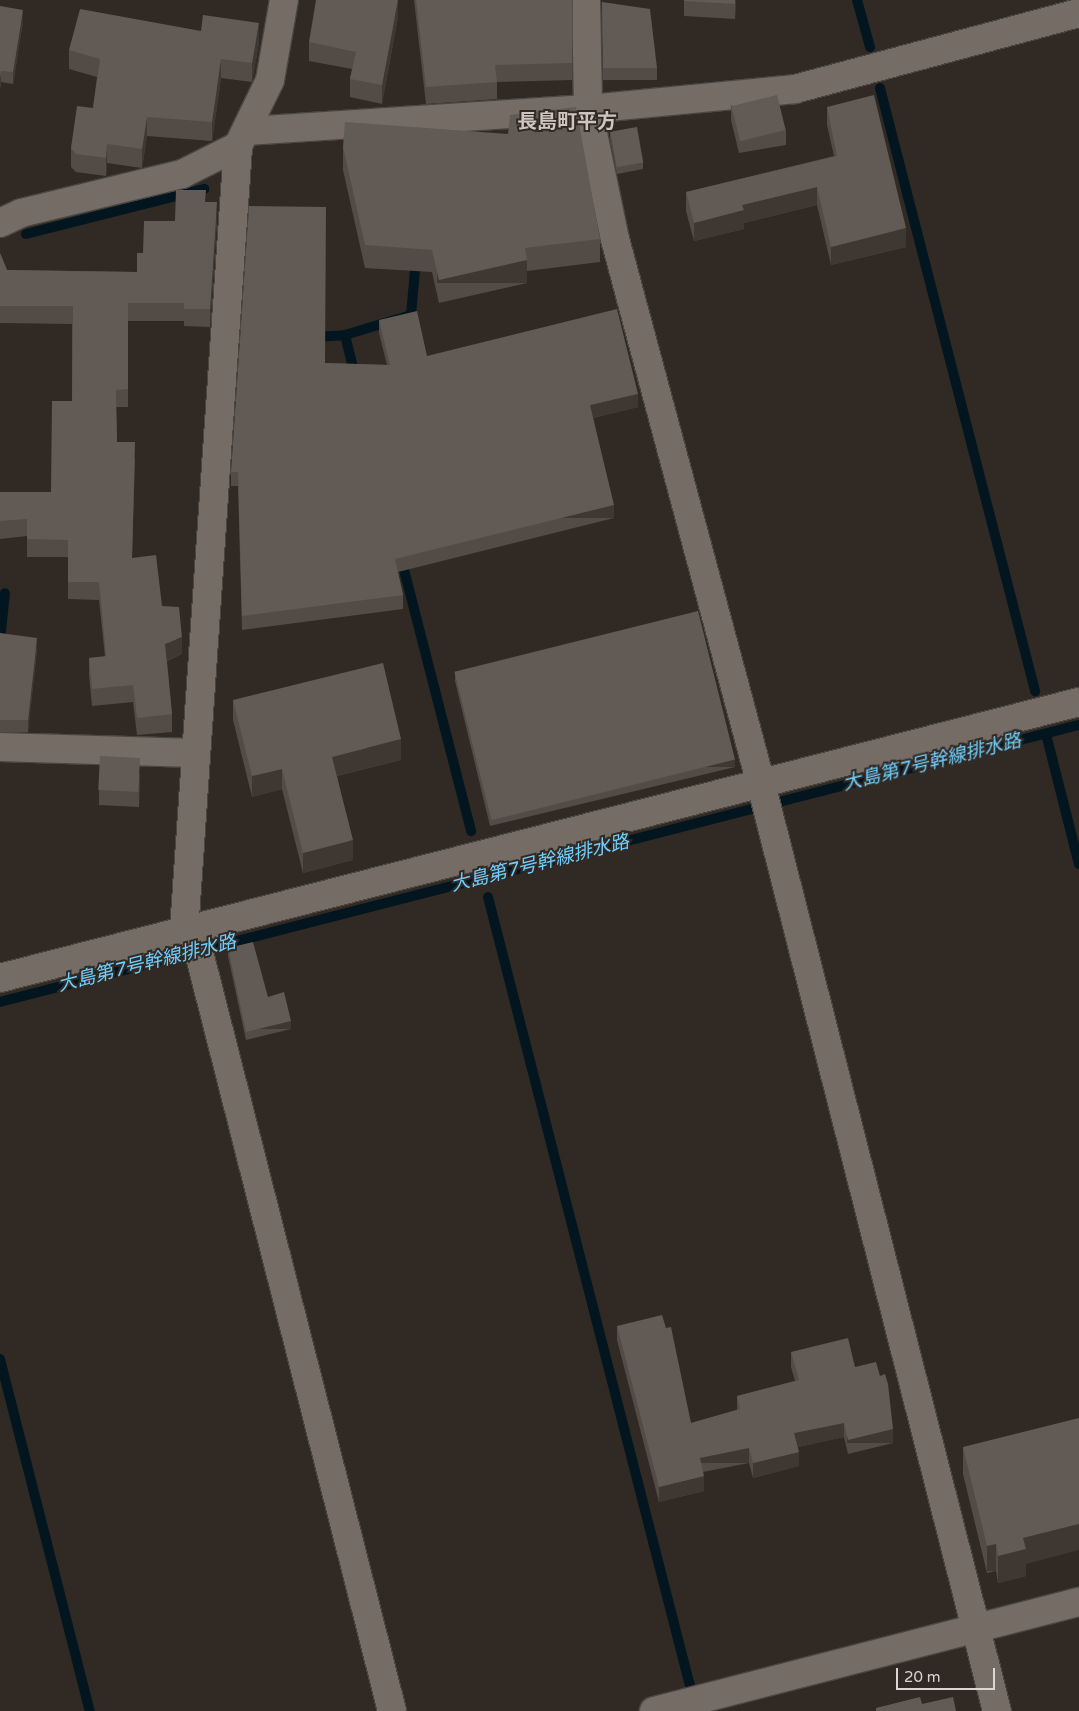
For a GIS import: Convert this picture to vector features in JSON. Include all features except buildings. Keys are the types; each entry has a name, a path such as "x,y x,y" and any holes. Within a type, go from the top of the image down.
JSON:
{"street":[{"path":"284,0 270,80 243,138 196,754 194,940 392,1711"},
{"path":"586,0 588,108 615,239 764,797 997,1711"},
{"path":"0,224 21,213 182,174 243,138 795,89 1079,13"},
{"path":"0,978 194,940 764,797 1079,702"},
{"path":"0,748 196,754"},
{"path":"654,1711 1079,1602"}],"waterway":[{"path":"857,0 870,47"},
{"path":"880,88 1035,691"},
{"path":"26,234 204,189"},
{"path":"355,376 345,335 411,315 416,259"},
{"path":"312,337 345,335"},
{"path":"401,558 471,831"},
{"path":"0,641 5,593"},
{"name":"大島第7号幹線排水路","path":"0,1002 1079,725"},
{"path":"1046,734 1079,864"},
{"path":"488,897 690,1686"},
{"path":"0,1359 90,1711"}],"district":[{"name":"長島町平方","path":"567,122"}]}
